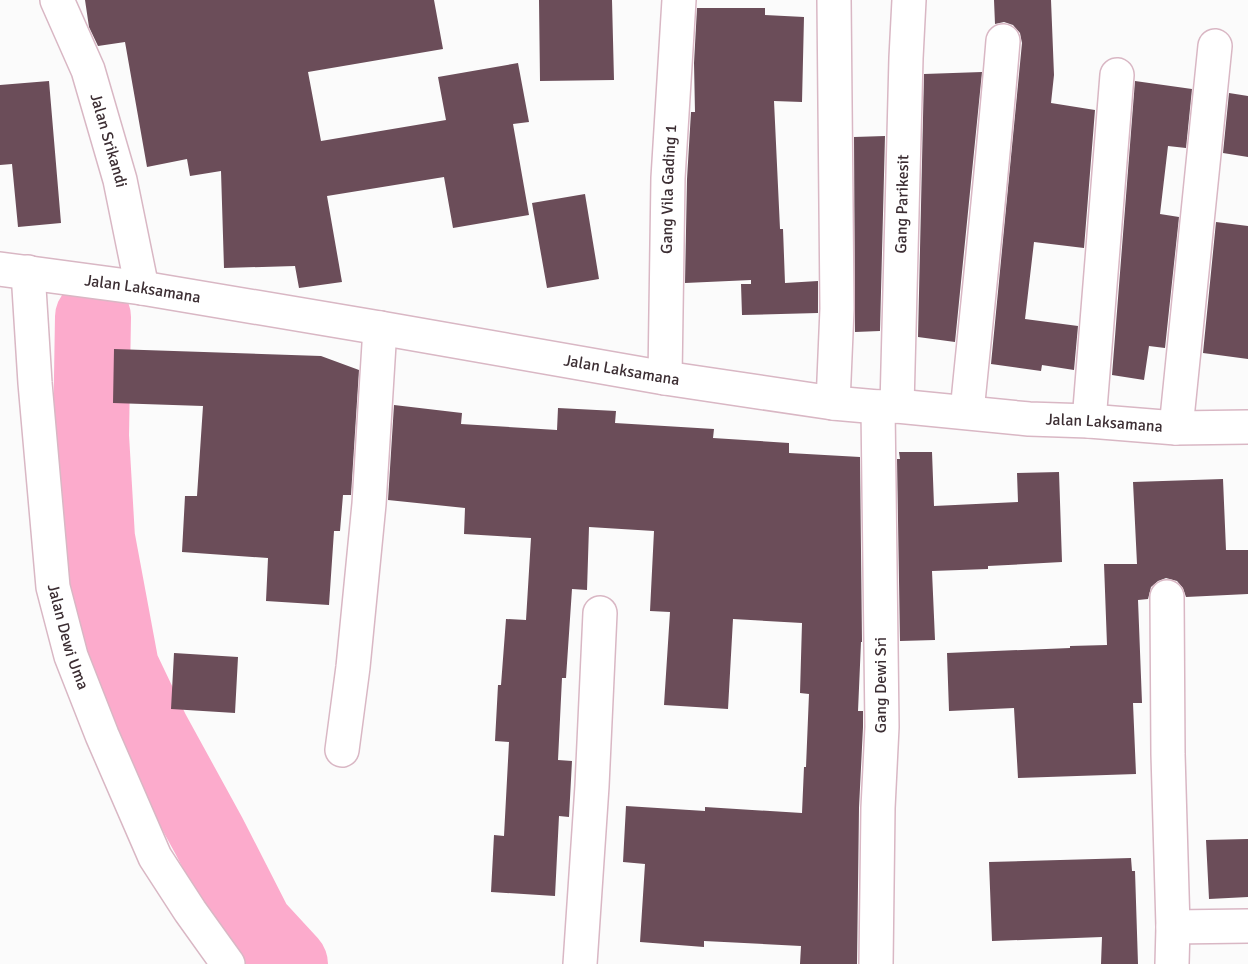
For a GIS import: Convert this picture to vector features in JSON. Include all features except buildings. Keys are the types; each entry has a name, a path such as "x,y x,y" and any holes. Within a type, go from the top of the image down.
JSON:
{"street":[{"name":"Jalan Srikandi","path":"57,0 91,81 120,180 142,288"},
{"name":"Gang Vila Gading 1","path":"665,378 668,178 679,0"},
{"path":"833,403 837,309 834,0"},
{"name":"Gang Parikesit","path":"887,406 909,0"},
{"path":"967,412 1003,41"},
{"path":"1176,428 1215,46"},
{"path":"1089,422 1117,75"},
{"name":"Jalan Laksamana","path":"14,271 142,288 665,378 833,403 1176,428 1248,427"},
{"name":"Jalan Dewi Uma","path":"14,271 35,383 53,587 71,656 102,735 155,856 190,911 228,964"},
{"path":"342,750 353,667 369,504 380,328"},
{"name":"Gang Dewi Sri","path":"876,964 887,406"},
{"path":"1167,597 1172,964"},
{"path":"580,964 592,786 600,613"},
{"path":"1173,927 1248,926"}],"waterway":[{"path":"93,317 91,436 97,538 121,667 152,732 255,926 290,964"}]}
